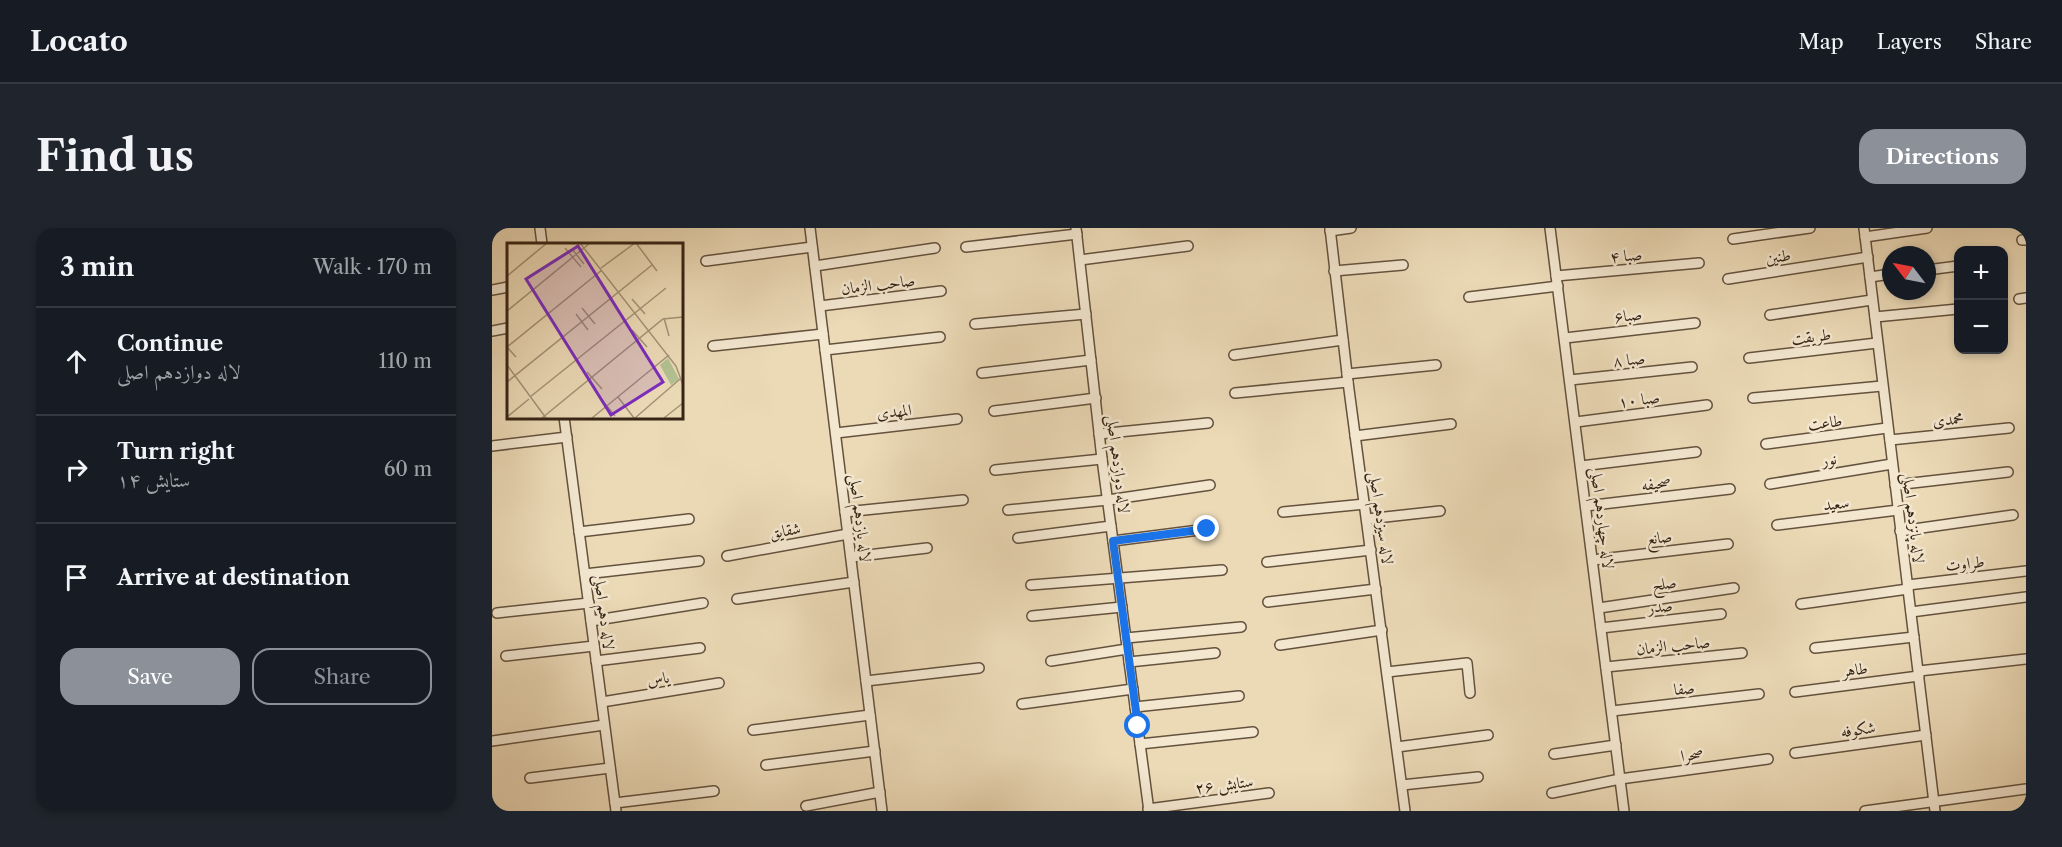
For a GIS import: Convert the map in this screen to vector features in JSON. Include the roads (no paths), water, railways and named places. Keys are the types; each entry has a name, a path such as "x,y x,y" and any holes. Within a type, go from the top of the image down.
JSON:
{"street":[{"path":"540,228 542,243"},
{"name":"لاله یازدهم اصلی","path":"810,228 882,811"},
{"path":"1330,230 1351,228"},
{"name":"لاله چهاردهم اصلی","path":"1550,228 1624,811"},
{"path":"1733,238 1810,228"},
{"path":"1865,232 1928,228"},
{"name":"لاله سیزدهم اصلی","path":"1330,230 1347,378 1405,811"},
{"path":"966,247 1077,231"},
{"name":"لاله دوازدهم اصلی","path":"1077,231 1102,459 1149,810"},
{"name":"لاله پانزدهم اصلی","path":"1865,232 1934,806"},
{"path":"1080,260 1188,246"},
{"path":"706,261 812,248"},
{"path":"815,266 935,248"},
{"name":"طنین","path":"1728,279 1868,257"},
{"name":"صبا ۴","path":"1469,297 1557,281 1699,263"},
{"path":"1335,271 1403,265"},
{"path":"1936,269 1954,267"},
{"path":"1870,277 1882,275"},
{"path":"492,290 507,287"},
{"name":"صاحب الزمان","path":"820,306 941,291"},
{"path":"1770,315 1872,300"},
{"path":"1875,317 1954,309"},
{"path":"975,324 1086,314"},
{"name":"صبا۶","path":"1564,338 1695,323"},
{"path":"492,331 507,328"},
{"path":"713,346 823,334"},
{"path":"825,350 940,337"},
{"path":"1234,355 1343,340"},
{"name":"طریقت","path":"1749,358 1877,343"},
{"path":"982,373 1091,360"},
{"path":"1235,393 1436,365"},
{"name":"صبا ۸","path":"1570,380 1692,367"},
{"path":"1753,398 1882,386"},
{"path":"994,411 1096,398"},
{"name":"صبا ۱۰","path":"1576,422 1707,405"},
{"name":"لاله دهم اصلی","path":"564,418 615,807"},
{"name":"المهدی","path":"836,433 957,418"},
{"path":"1100,434 1209,423"},
{"path":"1356,436 1451,424"},
{"name":"محمدی","path":"1890,440 2009,428"},
{"name":"طاعت","path":"1766,444 1887,429"},
{"path":"492,446 567,437"},
{"path":"1581,466 1696,452"},
{"path":"995,470 1102,459"},
{"name":"نور","path":"1770,484 1892,464"},
{"path":"1895,485 2008,472"},
{"path":"1008,510 1108,500 1210,484"},
{"name":"صحیفه","path":"1586,506 1730,489"},
{"path":"845,512 963,500"},
{"path":"1283,512 1365,504"},
{"name":"سعید","path":"1777,525 1898,510"},
{"path":"1367,519 1440,511"},
{"path":"1900,531 2013,515"},
{"path":"579,532 689,519"},
{"path":"1018,538 1111,525"},
{"path":"1113,541 1207,529"},
{"name":"شقایق","path":"727,556 848,534"},
{"name":"صانع","path":"1593,560 1728,544"},
{"path":"851,557 927,548"},
{"path":"1267,562 1371,550"},
{"path":"585,574 699,561"},
{"path":"1030,585 1222,570"},
{"name":"طراوت","path":"1801,604 2026,571"},
{"path":"737,599 854,582"},
{"name":"صلح","path":"1599,608 1734,588"},
{"path":"1268,602 1376,589"},
{"path":"1911,612 2026,597"},
{"path":"497,613 589,603"},
{"path":"591,621 703,603"},
{"path":"1032,616 1122,607"},
{"name":"صدر","path":"1601,628 1721,614"},
{"path":"1126,638 1240,627"},
{"path":"1280,645 1382,630"},
{"path":"1815,648 1914,637"},
{"path":"506,656 594,646"},
{"path":"596,661 700,648"},
{"path":"1051,661 1127,649"},
{"path":"1129,662 1215,653"},
{"name":"صاحب الزمان","path":"1606,667 1742,653"},
{"name":"طاهر","path":"1795,692 2026,659"},
{"path":"1387,672 1467,663 1470,693"},
{"path":"866,681 978,668"},
{"name":"یاس","path":"602,702 719,683"},
{"path":"1022,704 1133,689"},
{"name":"صفا","path":"1612,711 1759,694"},
{"path":"1135,707 1239,696"},
{"path":"753,730 870,715"},
{"path":"492,741 604,725"},
{"path":"1140,744 1252,732"},
{"path":"1397,747 1488,735"},
{"name":"شکوفه","path":"1795,753 1926,735"},
{"path":"1554,754 1616,745"},
{"path":"766,765 875,751"},
{"name":"صحرا","path":"1552,793 1620,779 1767,759"},
{"path":"530,778 610,768"},
{"path":"1402,785 1478,777"},
{"path":"1865,811 1934,806 2026,789"},
{"path":"615,807 714,791"},
{"path":"806,806 880,792"},
{"name":"ستایش ۲۶","path":"1149,810 1269,793"}]}
